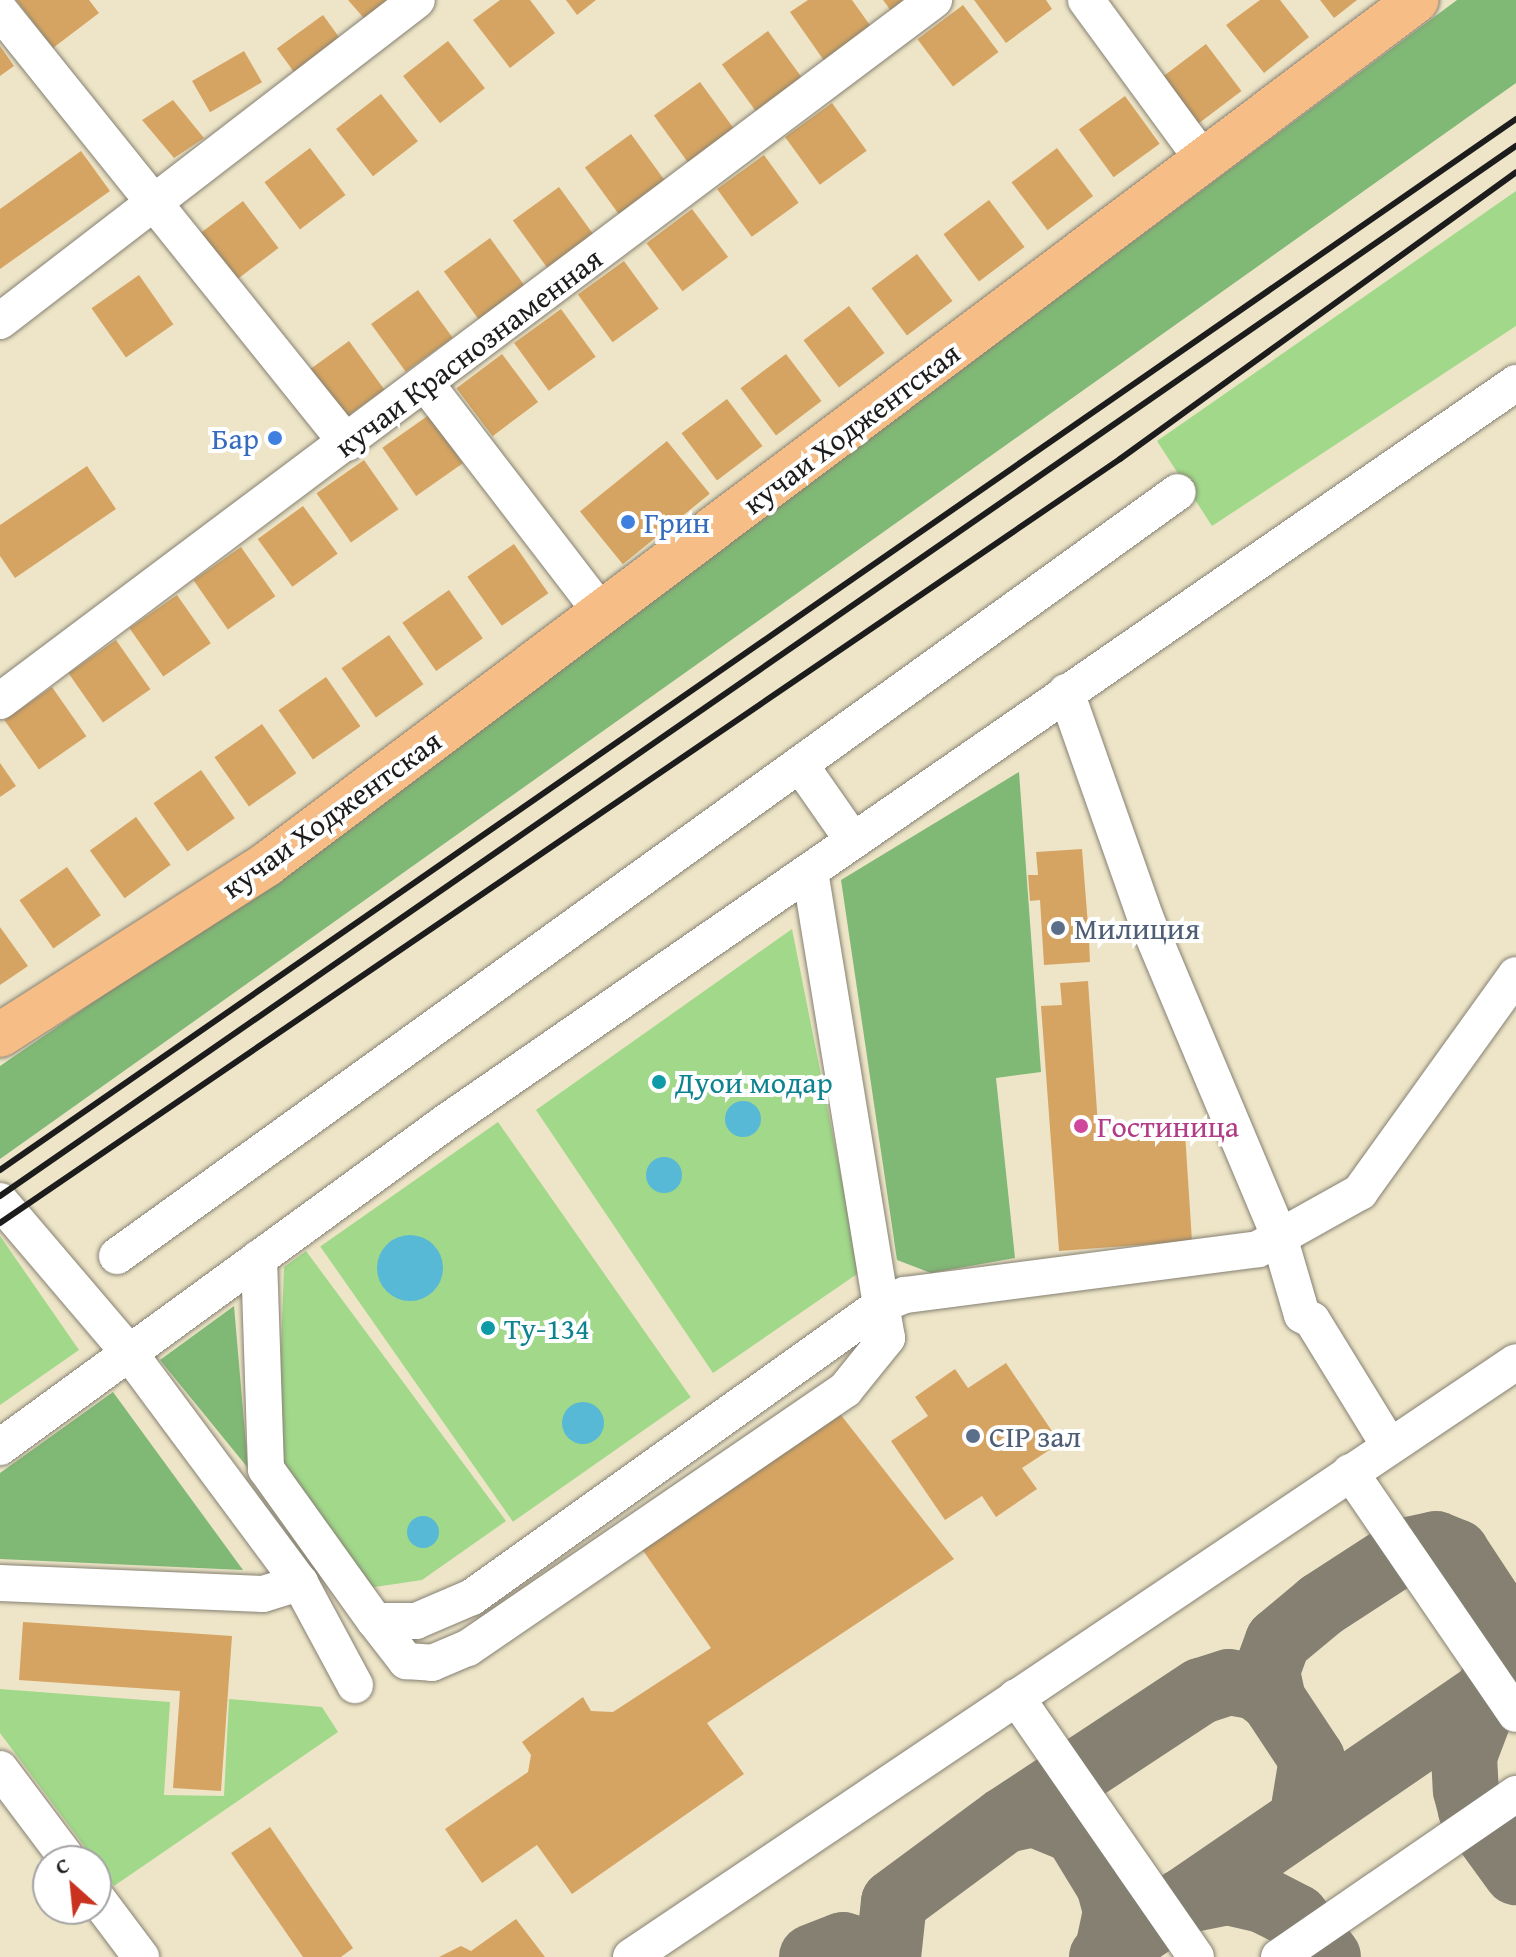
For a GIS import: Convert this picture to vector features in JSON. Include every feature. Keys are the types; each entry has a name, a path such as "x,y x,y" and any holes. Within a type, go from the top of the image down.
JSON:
{"main road":[{"name":"кучаи Ходжентская","path":"0,1035 267,864 604,616 1417,0"}],"street":[{"path":"0,321 149,201 417,0"},
{"name":"кучаи Краснознаменная","path":"0,701 934,0"},
{"path":"1086,0 1204,161"},
{"path":"0,11 149,201 347,443"},
{"path":"0,1447 259,1258 810,872 852,839 1516,383"},
{"path":"426,384 604,616"},
{"path":"117,1256 1178,492"},
{"path":"1066,692 1146,919 1278,1233 1302,1315 1312,1320 1389,1445"},
{"path":"801,766 852,839"},
{"path":"259,1258 266,1469 406,1661 432,1663 468,1648 845,1390 887,1338 810,872"},
{"path":"375,1621 416,1621 472,1597 881,1305 905,1295 1258,1249 1278,1233 1360,1192 1516,975"},
{"path":"0,1201 130,1354 300,1583 355,1685"},
{"path":"631,1957 1516,1362"},
{"path":"1350,1472 1516,1714"},
{"path":"0,1583 263,1594 300,1583"},
{"path":"1016,1697 1196,1957"},
{"path":"0,1769 57,1845"},
{"path":"1279,1957 1516,1794"},
{"path":"112,1918 141,1957"}],"green space":[{"path":"1457,0 1516,0 1516,83 0,1159 0,1066 332,839"},
{"path":"1516,191 1516,326 1212,526 1157,441"},
{"path":"1019,772 1041,1072 996,1078 1015,1258 931,1273 897,1260 841,880"},
{"path":"792,929 860,1272 713,1373 536,1110"},
{"path":"498,1122 691,1397 513,1522 320,1246"},
{"path":"0,1236 79,1350 0,1405"},
{"path":"306,1251 506,1521 422,1580 368,1588 277,1457 284,1267"},
{"path":"234,1306 248,1468 160,1360"},
{"path":"113,1392 243,1570 0,1559 0,1473"},
{"path":"0,1689 170,1702 164,1795 224,1796 229,1699 322,1707 338,1732 114,1886 112,1845 83,1845 0,1733"}],"water":[{"path":"743,1101 755,1107 761,1119 755,1131 743,1137 731,1131 725,1119 731,1107"},
{"path":"664,1157 676,1163 682,1175 676,1187 664,1193 652,1187 646,1175 652,1163"},
{"path":"403,1235 417,1235 429,1240 438,1249 443,1268 441,1281 434,1292 417,1301 403,1301 391,1296 382,1287 377,1275 377,1261 382,1249 391,1240"},
{"path":"583,1402 598,1408 604,1423 598,1438 583,1444 568,1438 562,1423 568,1408"},
{"path":"423,1516 434,1521 439,1532 434,1543 423,1548 412,1543 407,1532 412,1521"}],"building":[{"path":"16,0 89,0 99,13 53,48"},
{"path":"348,0 394,0 369,24"},
{"path":"500,0 530,0 555,33 510,68 473,20"},
{"path":"566,0 596,0 577,15"},
{"path":"808,0 852,0 872,28 825,62 790,12"},
{"path":"883,0 914,0 894,15"},
{"path":"974,0 1046,0 1052,9 1006,43"},
{"path":"1260,0 1280,0 1309,37 1264,73 1226,25"},
{"path":"1320,0 1357,0 1334,18"},
{"path":"963,5 999,52 953,86 917,39"},
{"path":"323,15 347,48 301,82 277,49"},
{"path":"768,31 803,79 757,112 722,65"},
{"path":"448,41 485,88 440,123 403,76"},
{"path":"1206,44 1242,91 1195,126 1160,79"},
{"path":"0,46 14,66 0,76"},
{"path":"244,51 262,82 210,112 192,81"},
{"path":"700,82 735,130 689,163 654,116"},
{"path":"381,94 418,141 373,176 336,129"},
{"path":"1125,96 1160,144 1114,177 1079,130"},
{"path":"173,100 204,138 174,158 142,120"},
{"path":"832,103 867,151 820,185 785,137"},
{"path":"631,134 666,182 620,215 585,168"},
{"path":"310,148 346,195 300,229 264,182"},
{"path":"1057,148 1093,196 1048,230 1011,182"},
{"path":"81,151 110,191 0,269 0,209"},
{"path":"764,155 799,203 752,237 717,189"},
{"path":"559,187 594,235 548,268 513,221"},
{"path":"989,200 1025,247 979,281 943,234"},
{"path":"243,201 279,248 233,282 197,235"},
{"path":"692,209 728,257 683,291 646,243"},
{"path":"490,238 525,286 479,319 444,272"},
{"path":"917,254 953,301 907,335 871,288"},
{"path":"624,261 659,309 613,342 578,295"},
{"path":"139,275 173,324 126,357 91,308"},
{"path":"418,290 453,338 406,372 371,324"},
{"path":"849,306 885,353 839,387 803,340"},
{"path":"561,309 596,357 549,391 514,343"},
{"path":"349,341 384,390 338,423 303,375"},
{"path":"502,354 538,402 493,436 456,388"},
{"path":"786,354 822,401 776,435 740,388"},
{"path":"727,399 763,446 717,480 681,433"},
{"path":"429,415 463,463 416,496 382,448"},
{"path":"667,441 710,494 623,564 580,511"},
{"path":"364,460 398,509 351,542 316,493"},
{"path":"87,466 116,509 15,578 0,556 0,525"},
{"path":"303,506 338,554 292,587 258,539"},
{"path":"514,544 548,593 502,626 467,577"},
{"path":"241,547 275,596 228,629 193,580"},
{"path":"449,590 483,638 436,671 402,623"},
{"path":"177,595 211,643 163,677 129,628"},
{"path":"389,635 423,684 376,717 341,668"},
{"path":"116,640 150,689 103,722 68,673"},
{"path":"326,677 360,726 313,759 278,710"},
{"path":"52,687 86,736 39,769 4,720"},
{"path":"262,724 296,773 249,806 214,757"},
{"path":"0,763 16,786 0,797"},
{"path":"201,770 235,818 187,852 153,803"},
{"path":"136,817 171,865 125,898 90,851"},
{"path":"1082,849 1088,925 1125,922 1126,936 1089,939 1090,962 1044,965 1040,900 1030,901 1028,875 1038,875 1036,852"},
{"path":"67,867 101,915 53,949 19,900"},
{"path":"0,927 28,966 0,985"},
{"path":"1088,981 1099,1140 1185,1133 1192,1241 1059,1251 1041,1006 1062,1005 1060,983"},
{"path":"1006,1363 1060,1443 1022,1468 1037,1489 996,1517 982,1496 945,1520 891,1441 928,1416 915,1397 955,1369 968,1388"},
{"path":"837,1410 954,1559 707,1723 744,1774 572,1894 537,1845 482,1883 445,1829 528,1772 531,1755 522,1742 583,1697 591,1711 613,1712 711,1648 637,1542"},
{"path":"23,1622 232,1636 221,1791 173,1788 180,1691 19,1680"},
{"path":"270,1827 353,1948 341,1957 303,1957 231,1853"},
{"path":"516,1919 545,1957 439,1957 461,1946 471,1951"}],"taxiway":[{"path":"1273,1700 1267,1671 1278,1641 1321,1605 1404,1551 1436,1544 1456,1552 1498,1616 1505,1648 1464,1756 1466,1790 1471,1810 1516,1872"},
{"path":"1005,1820 1201,1691 1229,1682 1256,1687 1273,1700 1312,1759 1302,1820"},
{"path":"1102,1957 1495,1688"},
{"path":"888,1957 894,1902 1005,1820 1034,1814 1076,1831 1109,1885 1116,1912 1107,1954"},
{"path":"1183,1901 1228,1892 1263,1900 1296,1917 1328,1957"},
{"path":"812,1957 843,1945 882,1957"}],"railway":[{"path":"0,1170 1516,119"},
{"path":"0,1196 1516,146"},
{"path":"0,1223 1120,459 1516,172"}],"place":[{"name":"Бар","path":"275,438"},
{"name":"Грин","path":"628,522"},
{"name":"Милиция","path":"1058,928"},
{"name":"Дуои модар","path":"659,1082"},
{"name":"Гостиница","path":"1081,1126"},
{"name":"Ту-134","path":"488,1328"},
{"name":"CIP зал","path":"973,1436"}]}
